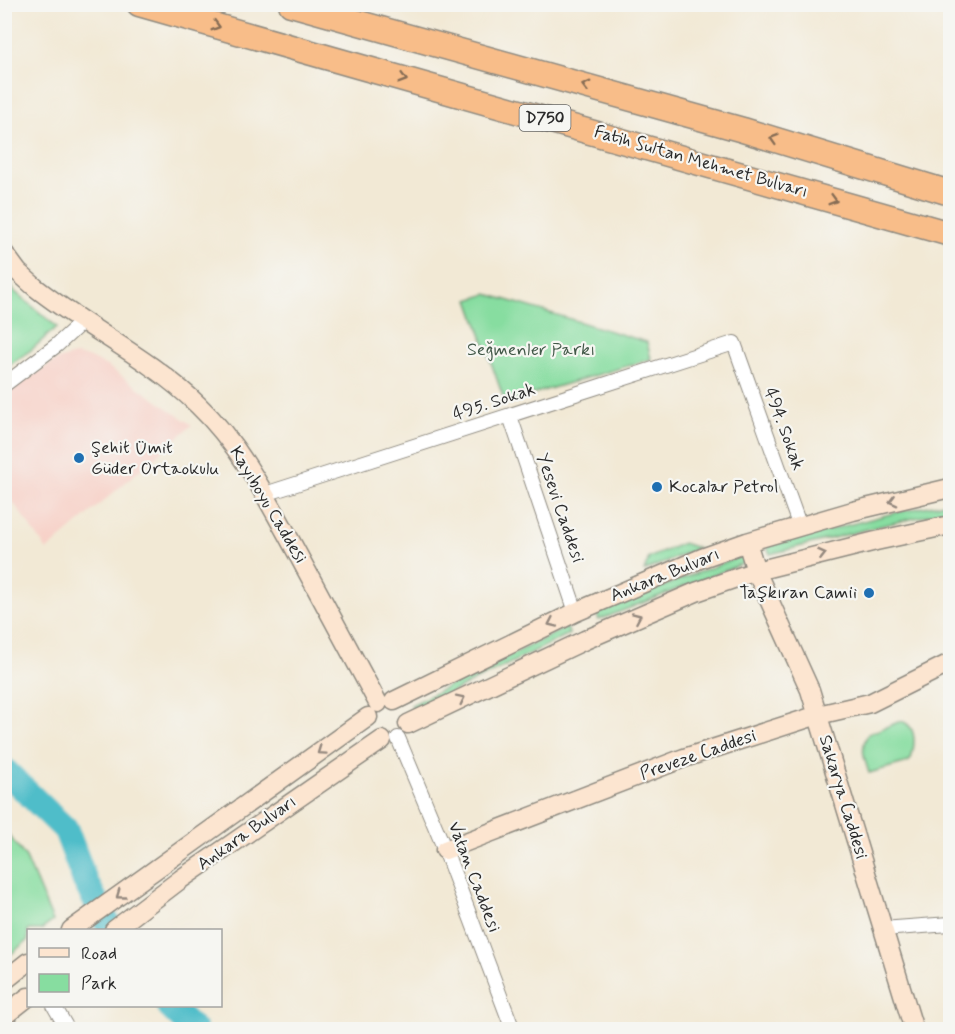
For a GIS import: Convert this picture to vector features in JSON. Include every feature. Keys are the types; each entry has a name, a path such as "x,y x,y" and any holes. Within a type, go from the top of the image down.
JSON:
{"highway":[{"name":"Fatih Sultan Mehmet Bulvarı","path":"139,4 951,234"},
{"name":"D750","path":"291,4 743,130 951,193"}],"main road":[{"name":"Kayıboyu Caddesi","path":"4,253 18,272 36,288 172,382 216,423 265,494 380,707"},
{"name":"Ankara Bulvarı","path":"72,929 380,707 576,612 702,558 747,542 853,511 951,488"},
{"name":"Ankara Bulvarı","path":"115,929 181,879 396,734 585,640 696,592 756,571 951,525"},
{"name":"Sakarya Caddesi","path":"747,542 756,571 810,690 914,1029"},
{"path":"576,612 585,640"},
{"name":"Preveze Caddesi","path":"445,850 684,758 818,715 870,703 951,663"},
{"path":"380,707 404,708 407,713 396,734 373,733 370,728 380,707"},
{"path":"4,981 27,963"},
{"path":"4,1016 27,998"}],"street":[{"path":"4,385 57,345 83,321"},
{"name":"495. Sokak","path":"265,494 734,343"},
{"name":"494. Sokak","path":"734,343 800,527"},
{"name":"Yesevi Caddesi","path":"510,416 576,612"},
{"name":"Vatan Caddesi","path":"396,734 445,850 513,1029"},
{"path":"882,928 951,924"},
{"path":"55,1007 68,1029"}],"shaded area":[{"name":"Şehit Ümit Güder Ortaokulu","path":"75,355 87,357 107,366 192,425 47,550 5,491 5,393 57,360"}],"green space":[{"path":"5,276 14,291 57,327 31,350 5,368"},
{"name":"Seğmenler Parkı","path":"487,294 647,342 651,359 505,402 469,300"},
{"path":"950,502 950,510 770,554 767,546 898,512"},
{"path":"683,543 698,548 644,571 649,558"},
{"path":"741,556 744,563 599,620 596,612"},
{"path":"567,627 569,634 414,711 411,705"},
{"path":"901,721 906,723 913,732 914,748 911,759 908,762 869,773 863,749 868,734"},
{"path":"5,830 26,858 53,921 42,929 27,929 27,941 5,959"}],"waterway":[{"path":"4,770 66,830 85,881 110,929"},
{"path":"170,1007 194,1030"}],"place":[{"name":"Şehit Ümit Güder Ortaokulu","path":"79,458"},
{"name":"Kocalar Petrol","path":"657,487"},
{"name":"Taşkıran Camii","path":"869,593"}]}
